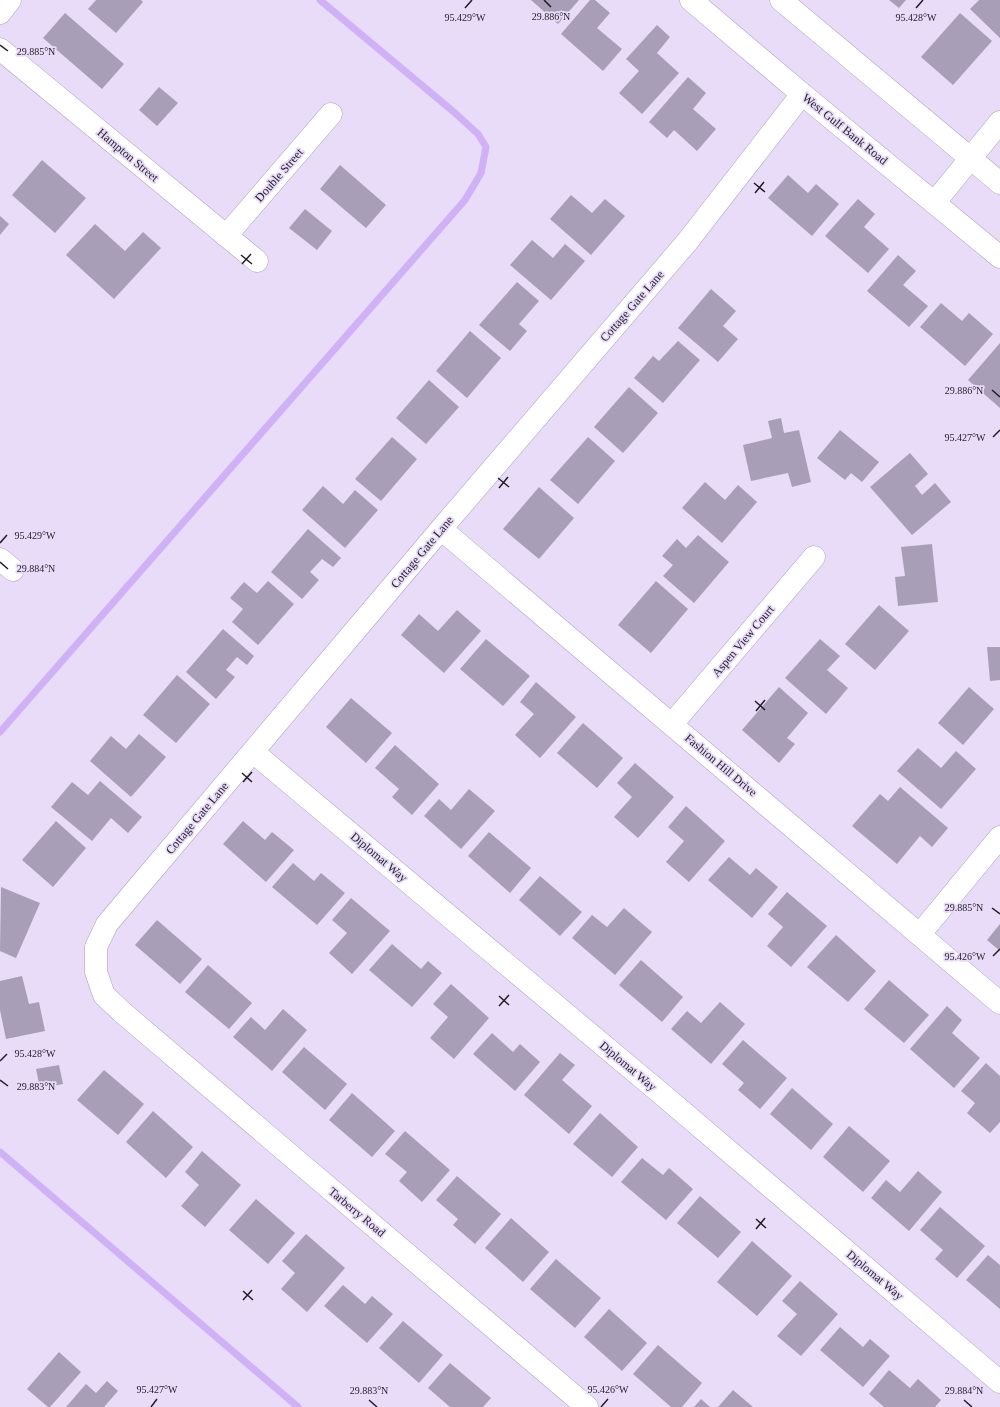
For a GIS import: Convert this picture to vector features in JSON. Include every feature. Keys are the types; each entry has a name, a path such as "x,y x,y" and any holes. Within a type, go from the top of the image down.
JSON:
{"street":[{"path":"0,13 10,0"},
{"name":"West Gulf Bank Road","path":"691,0 802,94 1000,257"},
{"path":"781,0 1000,183"},
{"name":"Hampton Street","path":"0,49 257,261"},
{"name":"Cottage Gate Lane","path":"127,1017 104,995 96,972 96,947 107,924 441,529 687,242 802,94"},
{"name":"Double Street","path":"226,236 331,114"},
{"path":"935,202 969,158 1000,122"},
{"name":"Fashion Hill Drive","path":"441,529 1000,1003"},
{"name":"Aspen View Court","path":"672,724 814,557"},
{"name":"Diplomat Way","path":"253,752 664,1096 1000,1382"},
{"path":"920,934 1000,837"},
{"name":"Tarberry Road","path":"127,1017 587,1407"}],"building":[{"path":"96,0 141,0 143,2 116,33 88,9"},
{"path":"531,0 579,0 558,24"},
{"path":"590,0 595,0 610,13 597,28 622,49 603,71 561,34"},
{"path":"889,0 906,0 899,8"},
{"path":"979,0 1000,0 1000,38 970,9"},
{"path":"65,13 124,64 102,89 43,38"},
{"path":"960,13 992,41 953,85 921,57"},
{"path":"657,25 670,37 657,53 679,73 642,114 619,93 639,71 626,59"},
{"path":"688,77 706,93 693,109 716,129 697,151 674,130 667,138 649,122"},
{"path":"159,87 178,103 157,126 139,110"},
{"path":"42,160 86,198 55,233 12,195"},
{"path":"340,165 386,205 366,228 320,189"},
{"path":"788,175 808,193 816,184 839,204 812,236 768,198"},
{"path":"571,195 592,213 605,199 625,216 591,255 550,219"},
{"path":"858,199 875,214 864,227 889,249 868,273 825,236"},
{"path":"305,209 332,231 317,250 289,228"},
{"path":"0,216 9,224 0,235"},
{"path":"95,224 125,251 143,232 161,248 114,299 66,255"},
{"path":"532,240 553,258 565,244 585,261 551,300 510,265"},
{"path":"898,255 916,271 903,285 928,306 909,327 867,291"},
{"path":"517,282 539,301 519,324 527,331 510,351 479,325"},
{"path":"711,289 736,311 723,326 738,339 718,362 678,328"},
{"path":"941,303 962,321 969,313 993,334 965,366 920,327"},
{"path":"470,331 501,358 467,398 436,371"},
{"path":"678,341 700,360 663,403 634,378 653,356 659,361"},
{"path":"1000,343 1000,408 968,380"},
{"path":"429,380 459,407 426,444 396,418"},
{"path":"629,387 658,413 623,453 594,427"},
{"path":"781,418 784,433 799,430 811,482 792,487 788,473 751,481 743,445 772,438 768,421"},
{"path":"840,430 879,462 862,482 851,473 845,480 817,458"},
{"path":"392,437 417,459 381,501 355,479"},
{"path":"588,437 615,461 578,504 550,480"},
{"path":"910,453 928,474 915,486 922,495 935,483 951,502 912,535 870,487"},
{"path":"705,482 725,500 738,485 757,502 722,543 682,508"},
{"path":"323,486 343,504 355,490 378,510 345,548 302,510"},
{"path":"539,487 574,518 539,559 503,529"},
{"path":"308,529 341,558 333,567 322,559 310,572 319,580 302,599 271,572"},
{"path":"698,535 729,562 694,603 663,576 673,565 662,556 677,539 686,548"},
{"path":"932,544 938,602 898,606 895,577 905,576 901,547"},
{"path":"268,581 294,604 258,645 232,622 243,609 230,598 244,582 257,593"},
{"path":"656,581 688,609 651,653 618,625"},
{"path":"879,605 909,631 875,670 845,644"},
{"path":"457,610 481,631 444,673 401,635 419,614 438,631"},
{"path":"223,629 254,656 247,665 237,657 226,670 235,677 216,699 186,672"},
{"path":"486,639 530,676 503,706 460,669"},
{"path":"820,639 840,656 827,670 848,688 826,714 785,678"},
{"path":"987,647 1000,647 1000,680 990,681"},
{"path":"177,675 210,704 176,743 143,715"},
{"path":"536,682 576,717 540,758 515,735 534,714 520,702"},
{"path":"779,687 808,713 787,738 795,744 779,763 742,730"},
{"path":"969,687 994,709 963,745 938,723"},
{"path":"351,698 392,733 366,763 326,727"},
{"path":"583,723 623,758 597,788 557,753"},
{"path":"139,734 166,757 131,797 90,761 111,736 126,749"},
{"path":"395,745 439,784 412,815 392,797 399,789 375,768"},
{"path":"918,748 941,768 956,751 976,769 941,809 897,771"},
{"path":"635,763 674,797 638,838 614,817 632,797 617,783"},
{"path":"100,781 142,817 128,833 111,818 92,841 51,807 72,782 88,795"},
{"path":"900,787 948,828 932,847 920,836 897,864 852,826 880,794 888,801"},
{"path":"469,789 495,811 461,849 424,816 439,799 451,810"},
{"path":"686,806 725,841 689,882 666,862 684,841 668,827"},
{"path":"56,821 86,848 53,887 22,860"},
{"path":"243,821 265,840 272,832 294,850 266,882 223,844"},
{"path":"489,832 531,868 510,893 468,856"},
{"path":"729,857 750,875 756,868 778,887 752,918 708,880"},
{"path":"293,863 314,881 321,873 345,893 317,925 272,887"},
{"path":"540,876 582,912 560,936 519,900"},
{"path":"1,887 40,903 16,958 0,951"},
{"path":"787,892 827,926 791,967 767,946 783,927 768,914"},
{"path":"351,898 390,931 352,974 329,953 347,933 332,920"},
{"path":"624,908 652,932 615,975 572,938 592,915 607,927"},
{"path":"157,920 202,959 180,984 135,945"},
{"path":"1000,924 1000,951 987,940"},
{"path":"836,935 876,971 848,1002 807,967"},
{"path":"392,944 421,969 428,961 442,973 412,1007 369,970"},
{"path":"641,960 683,997 662,1022 619,985"},
{"path":"208,965 252,1003 229,1029 185,992"},
{"path":"22,976 29,1004 39,1002 45,1031 6,1039 0,1010 0,981"},
{"path":"889,980 929,1015 904,1043 864,1009"},
{"path":"451,984 489,1018 454,1059 430,1038 448,1017 433,1004"},
{"path":"720,1002 745,1024 711,1064 671,1029 687,1011 701,1023"},
{"path":"947,1006 962,1020 952,1033 980,1058 954,1088 910,1049"},
{"path":"283,1009 307,1030 272,1071 233,1037 251,1017 265,1030"},
{"path":"492,1033 513,1052 520,1044 540,1062 515,1091 473,1054"},
{"path":"743,1040 787,1078 760,1109 738,1090 744,1083 722,1064"},
{"path":"304,1047 347,1084 325,1110 282,1072"},
{"path":"560,1053 575,1065 562,1080 592,1106 569,1134 524,1095"},
{"path":"986,1063 1000,1076 1000,1122 990,1133 967,1113 975,1103 961,1091"},
{"path":"59,1065 63,1084 40,1088 36,1069"},
{"path":"104,1070 144,1104 118,1135 77,1100"},
{"path":"792,1088 833,1124 811,1150 770,1114"},
{"path":"352,1093 395,1131 372,1157 329,1120"},
{"path":"153,1111 193,1147 166,1178 126,1142"},
{"path":"600,1113 638,1147 612,1177 573,1144"},
{"path":"849,1126 890,1161 863,1192 823,1157"},
{"path":"405,1131 450,1170 422,1202 399,1181 407,1172 385,1154"},
{"path":"202,1151 241,1185 205,1227 181,1206 199,1185 185,1172"},
{"path":"642,1158 663,1175 669,1168 693,1189 666,1220 621,1182"},
{"path":"918,1171 942,1192 909,1231 871,1198 886,1180 900,1192"},
{"path":"457,1176 501,1214 475,1244 453,1225 458,1219 436,1200"},
{"path":"700,1196 741,1232 718,1258 677,1223"},
{"path":"256,1199 295,1233 268,1264 229,1230"},
{"path":"940,1207 985,1246 957,1278 935,1259 943,1250 920,1230"},
{"path":"511,1218 549,1252 523,1282 485,1248"},
{"path":"306,1234 345,1268 307,1312 281,1289 295,1273 282,1261"},
{"path":"752,1241 792,1276 757,1316 717,1282"},
{"path":"988,1255 1000,1265 1000,1309 966,1280"},
{"path":"556,1259 601,1298 575,1328 530,1289"},
{"path":"800,1281 838,1314 801,1356 777,1336 797,1314 782,1301"},
{"path":"343,1285 365,1304 372,1296 393,1314 367,1343 324,1306"},
{"path":"609,1309 647,1343 622,1371 584,1337"},
{"path":"403,1321 443,1355 419,1383 379,1348"},
{"path":"840,1327 863,1347 870,1339 890,1356 863,1387 820,1350"},
{"path":"658,1345 702,1383 682,1407 671,1407 633,1374"},
{"path":"59,1352 81,1372 50,1407 48,1407 27,1389"},
{"path":"450,1363 491,1398 483,1407 450,1407 428,1388"},
{"path":"889,1370 910,1388 918,1379 941,1400 935,1407 884,1407 869,1394"},
{"path":"107,1381 118,1391 104,1407 66,1407 86,1384 96,1393"},
{"path":"733,1390 753,1407 718,1407"},
{"path":"701,1399 710,1407 694,1407"}],"waterway":[{"path":"0,732 465,200 481,173 486,147 478,134 320,0"},
{"path":"0,1152 298,1407"}]}
